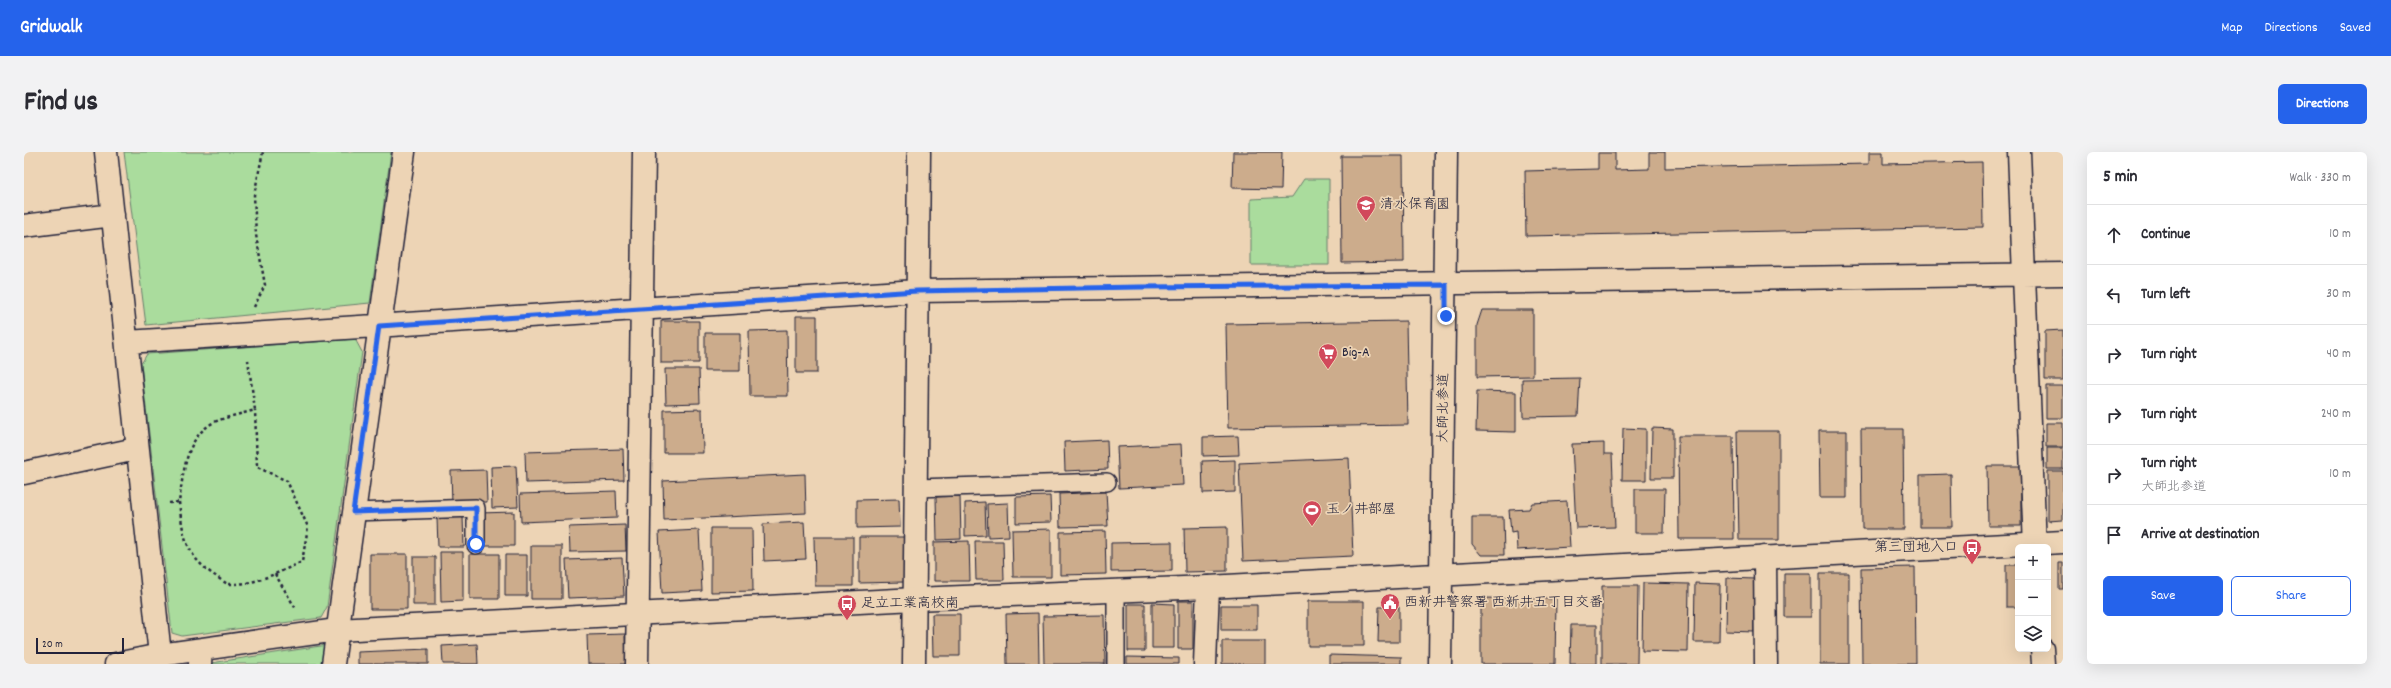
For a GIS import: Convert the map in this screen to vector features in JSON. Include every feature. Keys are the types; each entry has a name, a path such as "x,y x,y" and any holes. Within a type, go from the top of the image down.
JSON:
{"street":[{"path":"106,152 127,342 136,448 160,655"},
{"path":"333,664 404,152"},
{"path":"637,664 640,309 644,152"},
{"path":"914,664 919,152"},
{"name":"大師北参道","path":"1440,664 1446,285 1446,152"},
{"path":"2019,152 2035,544"},
{"path":"24,226 113,215"},
{"path":"127,342 917,291 1139,287 1446,285 2024,276 2063,274"},
{"path":"24,473 136,448"},
{"path":"2044,544 2063,542"},
{"path":"116,664 160,655 201,657 337,630 915,599 1208,587 1765,557 2015,546"},
{"path":"1765,557 1766,664"},
{"path":"1205,664 1208,587"},
{"path":"2042,652 2043,664"}],"lane":[{"path":"916,488 1107,482"},
{"path":"353,512 476,508 476,544"},
{"path":"1116,590 1116,664"}],"path":[{"path":"179,502 183,537 193,556 207,570 228,584 251,583 302,562 308,528 287,481 257,467 255,410"}],"green space":[{"path":"124,152 391,152 370,303 146,325"},
{"path":"1304,179 1329,179 1329,265 1251,265 1251,199 1292,197"},
{"path":"355,339 362,352 327,607 321,618 182,636 172,633 141,364 147,354"},
{"path":"327,645 324,664 211,664 211,663"}],"building":[{"path":"1233,152 1282,152 1281,189 1232,188"},
{"path":"1649,152 1665,152 1665,168 1869,164 1869,152 1883,152 1883,164 1982,162 1983,227 1526,236 1525,171 1598,169 1598,153 1615,153 1615,170 1649,169"},
{"path":"1341,156 1403,156 1404,262 1342,263"},
{"path":"1482,310 1533,310 1533,376 1477,377 1477,325"},
{"path":"796,316 817,316 817,373 796,373"},
{"path":"661,321 699,321 699,363 661,363"},
{"path":"1406,321 1408,425 1228,428 1226,324"},
{"path":"787,330 788,396 750,396 749,331"},
{"path":"2063,330 2063,380 2045,380 2045,331"},
{"path":"705,333 740,333 740,371 705,371"},
{"path":"665,369 699,369 700,403 666,404"},
{"path":"1580,378 1578,416 1523,417 1522,379"},
{"path":"2046,386 2063,386 2063,418 2046,418"},
{"path":"1477,391 1516,392 1516,432 1476,431"},
{"path":"702,409 703,453 664,453 664,410"},
{"path":"2046,423 2063,423 2063,447 2046,447"},
{"path":"1623,428 1646,429 1646,480 1622,480"},
{"path":"1652,428 1673,429 1673,478 1651,478"},
{"path":"1861,429 1903,429 1904,529 1862,529"},
{"path":"1737,431 1779,431 1779,540 1739,540"},
{"path":"1819,431 1847,431 1847,498 1820,498"},
{"path":"1238,436 1239,455 1203,456 1203,437"},
{"path":"1678,436 1733,436 1734,539 1679,539"},
{"path":"1107,440 1108,469 1065,471 1064,442"},
{"path":"1604,443 1604,454 1612,454 1615,527 1576,528 1572,444"},
{"path":"1181,444 1183,485 1119,488 1117,447"},
{"path":"2047,448 2063,448 2063,469 2047,469"},
{"path":"623,449 624,480 526,483 525,452"},
{"path":"1349,458 1353,556 1243,561 1239,463"},
{"path":"1235,460 1235,492 1203,493 1202,461"},
{"path":"516,466 518,507 492,508 491,467"},
{"path":"1987,466 2021,466 2021,526 1988,526"},
{"path":"486,470 487,502 452,503 451,471"},
{"path":"2048,471 2063,471 2063,520 2048,521"},
{"path":"805,474 806,513 664,520 663,481"},
{"path":"1951,474 1952,527 1920,527 1920,475"},
{"path":"1635,489 1665,489 1664,533 1635,533"},
{"path":"616,491 617,518 521,522 520,494"},
{"path":"1106,492 1108,526 1060,527 1059,494"},
{"path":"960,496 961,539 937,540 936,497"},
{"path":"1050,496 1051,522 1016,523 1016,497"},
{"path":"899,499 900,527 857,528 857,500"},
{"path":"1567,501 1570,547 1517,550 1516,532 1511,533 1509,510 1529,509 1532,503"},
{"path":"985,502 986,535 965,536 965,503"},
{"path":"1008,503 1009,536 988,537 987,504"},
{"path":"514,512 514,546 480,546 479,513"},
{"path":"463,517 464,547 438,547 437,518"},
{"path":"1472,517 1503,517 1504,555 1481,555 1472,544"},
{"path":"804,522 806,559 764,561 763,524"},
{"path":"625,525 626,551 570,552 569,527"},
{"path":"1227,527 1227,571 1185,572 1184,528"},
{"path":"711,528 752,528 753,591 711,592"},
{"path":"1051,529 1051,577 1013,577 1012,530"},
{"path":"699,530 702,591 662,593 659,532"},
{"path":"1105,531 1106,574 1060,575 1060,532"},
{"path":"814,537 853,537 853,586 815,586"},
{"path":"859,537 904,537 904,582 859,583"},
{"path":"969,541 970,581 934,581 934,542"},
{"path":"975,541 1003,541 1004,580 976,580"},
{"path":"1172,542 1172,571 1111,572 1111,543"},
{"path":"531,546 562,546 562,599 531,599"},
{"path":"440,552 463,552 463,601 441,602"},
{"path":"370,554 407,554 407,609 370,609"},
{"path":"470,554 499,554 499,599 470,599"},
{"path":"505,555 527,555 527,596 505,596"},
{"path":"413,557 435,557 435,605 413,605"},
{"path":"622,558 624,596 568,598 566,560"},
{"path":"2059,563 2063,563 2063,589 2059,589"},
{"path":"2006,565 2015,565 2015,607 2006,607"},
{"path":"1915,567 1916,664 1862,664 1861,568"},
{"path":"1784,573 1811,573 1811,617 1784,617"},
{"path":"1820,573 1849,573 1849,664 1820,664"},
{"path":"1727,578 1754,579 1754,632 1726,631"},
{"path":"1643,583 1689,584 1688,652 1642,651"},
{"path":"1695,583 1720,584 1719,642 1694,642"},
{"path":"1602,586 1638,586 1637,664 1602,664"},
{"path":"1481,598 1556,599 1555,664 1481,664"},
{"path":"1178,601 1193,601 1193,649 1178,649"},
{"path":"1308,601 1364,601 1364,646 1308,646"},
{"path":"1152,603 1174,604 1174,648 1152,648"},
{"path":"1128,604 1145,604 1145,651 1128,651"},
{"path":"1221,605 1257,605 1257,630 1221,630"},
{"path":"1379,607 1399,607 1399,642 1378,642"},
{"path":"1038,613 1039,664 1007,664 1006,614"},
{"path":"932,614 960,614 960,656 933,656"},
{"path":"1104,615 1105,664 1044,664 1043,616"},
{"path":"1571,625 1597,625 1597,664 1570,664"},
{"path":"625,634 626,664 588,664 587,635"},
{"path":"1222,641 1265,641 1265,664 1222,664"},
{"path":"477,644 478,664 443,664 442,646"},
{"path":"428,649 428,664 358,664 358,652"},
{"path":"1329,655 1401,657 1401,664 1329,664"},
{"path":"1127,657 1179,658 1179,664 1127,664"}],"place":[{"name":"清水保育園","path":"1366,222"},
{"name":"Big-A","path":"1328,370"},
{"name":"玉ノ井部屋","path":"1312,527"},
{"name":"第三団地入口","path":"1972,565"},
{"name":"西新井警察署 西新井五丁目交番","path":"1390,620"},
{"name":"足立工業高校南","path":"847,621"}],"route":[{"path":"476,544 476,508 353,512 379,326 917,291 1139,287 1446,285 1446,316"}]}
